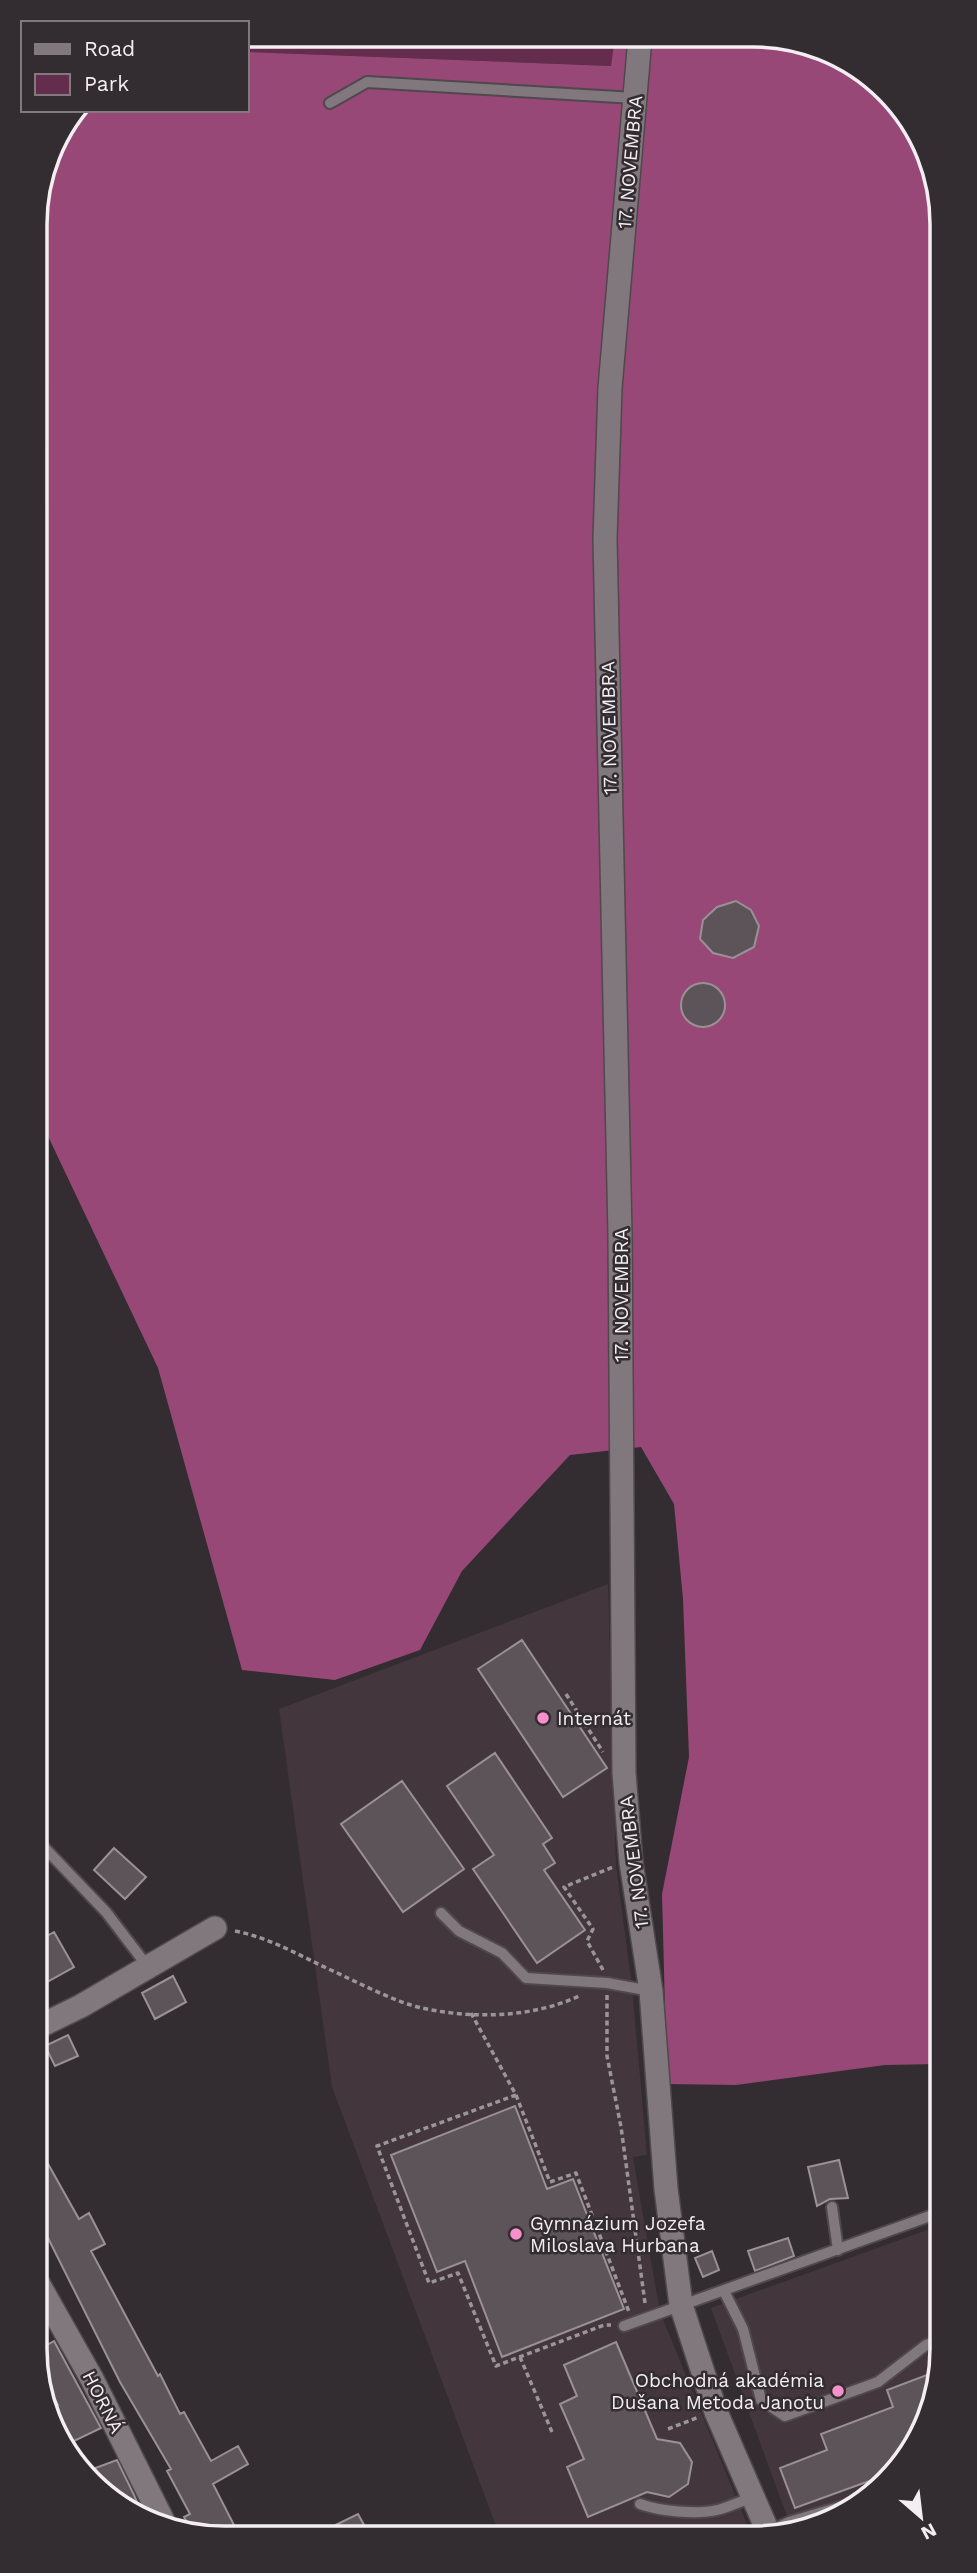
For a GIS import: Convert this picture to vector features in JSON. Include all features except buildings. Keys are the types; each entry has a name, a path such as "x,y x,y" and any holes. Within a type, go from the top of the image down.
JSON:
{"street":[{"name":"17. NOVEMBRA","path":"639,47 610,388 605,539 620,1220 624,1773 631,1862 651,1992 666,2189 681,2305 716,2412 766,2525"},
{"path":"47,2023 82,2006 215,1927"},
{"name":"HORNÁ","path":"47,2301 92,2379 159,2513"}],"lane":[{"path":"330,103 367,82 635,98"},
{"path":"47,1851 106,1912 148,1967"},
{"path":"441,1913 459,1931 502,1953 526,1978 607,1983 651,1992"},
{"path":"832,2207 838,2250"},
{"path":"629,2325 647,2315 724,2291 929,2216"},
{"path":"724,2291 743,2329 761,2400 785,2416 878,2382 929,2345"},
{"path":"640,2504 657,2510 717,2510 737,2501 754,2498"},
{"path":"791,2522 814,2515"}],"path":[{"path":"566,1695 610,1763 624,1773"},
{"path":"631,1862 564,1887 593,1929 587,1941 601,1964 607,1983 607,2056 621,2127 647,2315"},
{"path":"215,1927 262,1936 333,1971 421,2008 500,2016 563,2003 607,1983"},
{"path":"470,2013 516,2095 550,2182 576,2173 629,2325"},
{"path":"516,2095 377,2146 429,2283 458,2273 496,2366 598,2327"},
{"path":"520,2357 552,2432"},
{"path":"668,2429 701,2416"}],"shaded area":[{"path":"614,47 753,47 788,51 831,65 870,91 893,116 916,156 928,201 929,2064 885,2065 736,2085 667,2084 662,1894 689,1757 683,1599 674,1504 641,1447 570,1455 462,1571 420,1650 335,1680 242,1670 158,1368 48,1135 48,212 53,178 65,146 88,112 248,112 248,52 611,66"},
{"path":"608,1584 616,1865 632,1987 647,2155 633,2157 660,2312 748,2526 496,2526 332,2087 279,1709"},
{"name":"Obchodná akadémia Dušana Metoda Janotu","path":"929,2229 929,2361 924,2395 906,2437 886,2466 870,2482 842,2502 789,2522 711,2308"}],"green space":[{"path":"248,47 614,47 612,66 248,52"}],"place":[{"name":"Internát","path":"543,1718"},
{"name":"Gymnázium Jozefa Miloslava Hurbana","path":"516,2234"},
{"name":"Obchodná akadémia Dušana Metoda Janotu","path":"838,2391"}]}
